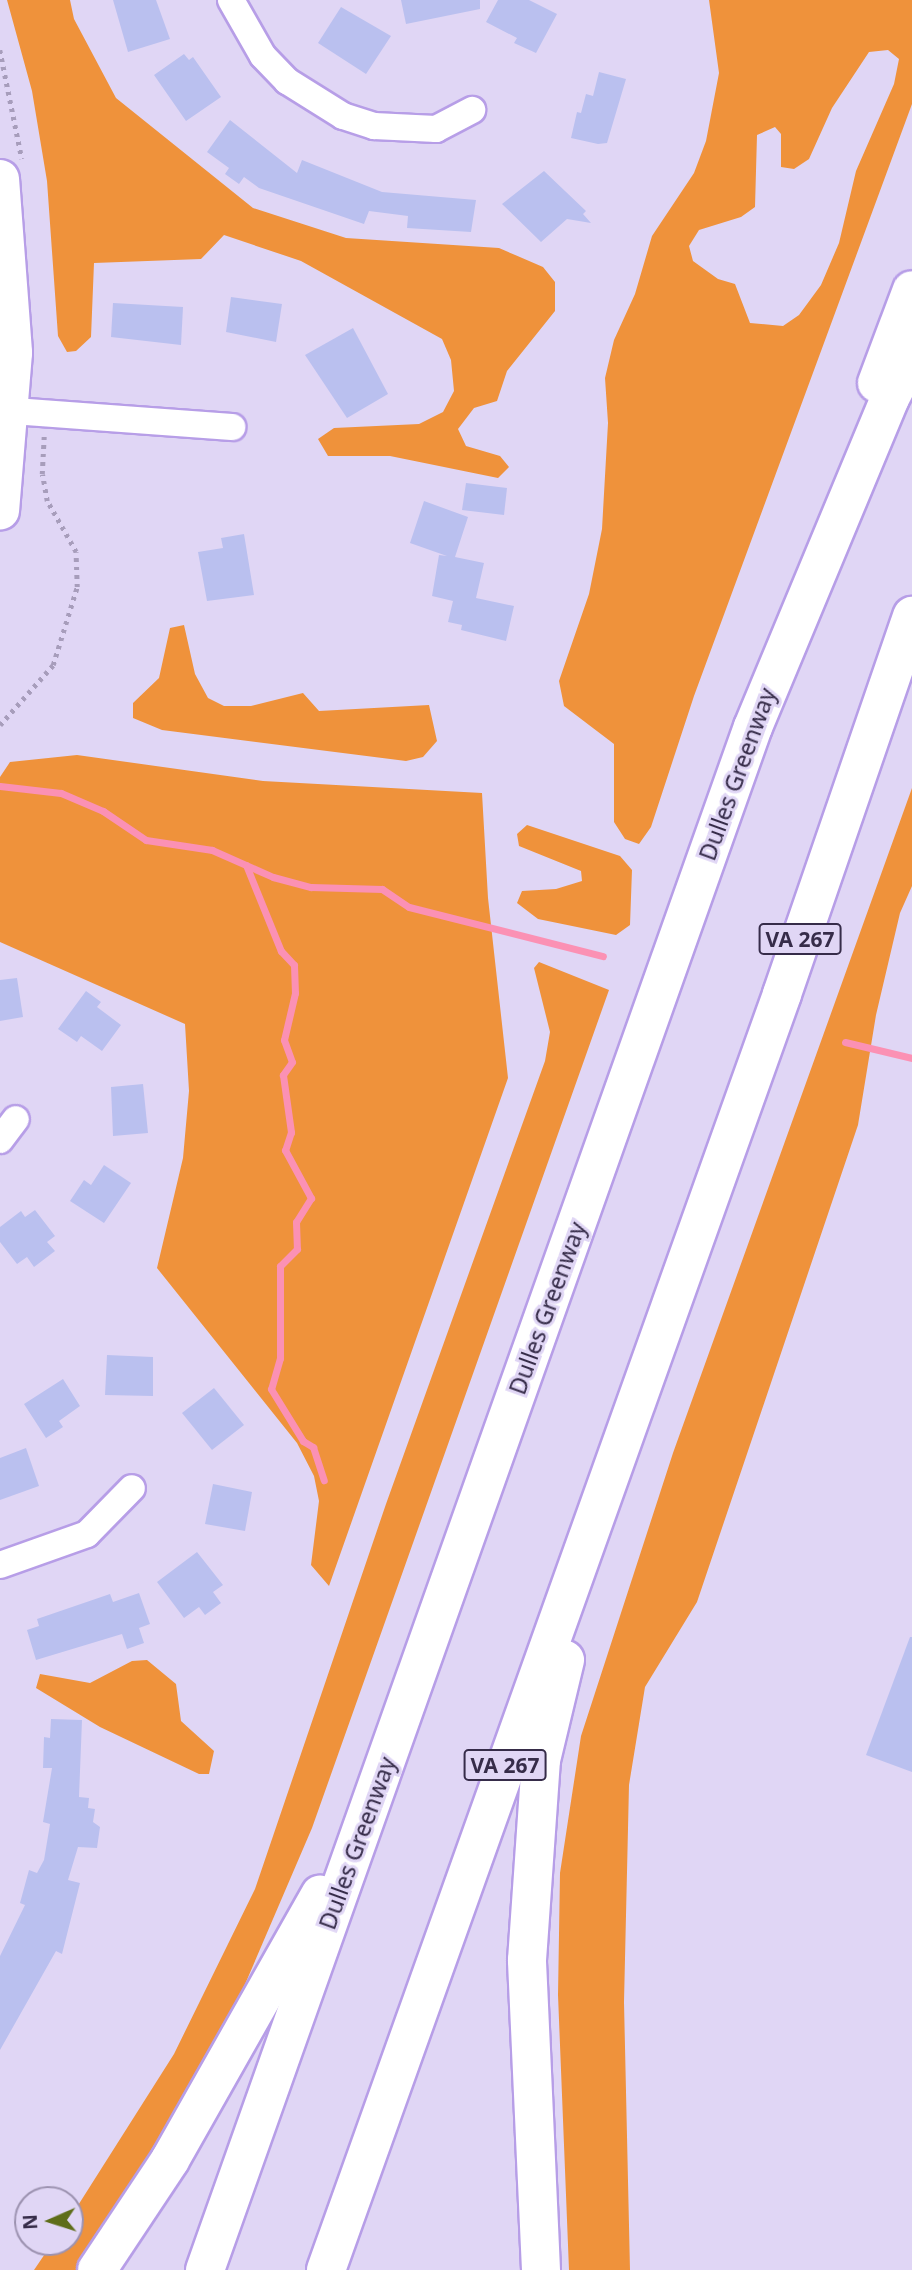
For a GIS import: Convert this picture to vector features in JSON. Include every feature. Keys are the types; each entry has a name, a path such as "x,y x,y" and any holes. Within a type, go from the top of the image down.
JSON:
{"main road":[{"path":"0,179 13,310 0,510"},
{"path":"715,832 776,630 912,290"},
{"name":"Dulles Greenway","path":"205,2270 715,832 800,613 912,356"},
{"name":"VA 267","path":"326,2270 912,616"},
{"path":"541,2270 527,1960 541,1760 564,1662 685,1261"},
{"path":"97,2270 170,2160 367,1815"}],"street":[{"path":"231,0 263,56 287,81 343,116 374,126 436,129 472,110"},
{"path":"5,411 232,427"},
{"path":"0,1565 87,1534 132,1488"}],"shaded area":[{"path":"7,0 70,0 74,19 116,98 253,208 346,238 499,248 543,267 555,282 555,311 507,371 497,401 474,408 458,429 466,446 500,456 509,467 498,478 390,456 328,456 318,439 334,428 419,424 443,412 454,391 451,360 442,339 301,261 224,235 201,259 94,263 91,337 76,351 67,352 58,336 47,181 32,91"},
{"path":"709,0 912,0 912,104 694,696 651,827 639,844 625,839 614,822 614,744 564,706 559,681 589,594 602,529 608,423 605,378 614,340 635,294 652,236 694,173 706,141 719,73","holes":["888,50 899,59 894,84 856,171 839,243 821,285 799,315 783,326 750,323 735,284 718,279 693,261 689,246 699,230 741,217 755,207 757,135 775,127 781,134 781,167 794,169 809,159 832,108 869,52"]},
{"path":"184,625 195,674 208,698 224,706 251,706 303,693 319,711 429,705 437,741 423,757 406,761 162,730 133,718 133,703 159,678 170,628"},
{"path":"77,755 263,781 482,793 488,898 508,1078 329,1586 311,1565 319,1501 314,1476 297,1443 157,1268 183,1158 189,1091 185,1024 0,942 0,777 10,762"},
{"path":"912,788 912,886 900,913 876,1015 858,1125 697,1602 645,1687 629,1785 624,2002 630,2270 569,2270 558,1995 560,1873 581,1736 673,1453"},
{"path":"527,825 620,856 632,870 630,925 616,935 538,919 517,903 522,891 556,889 582,881 581,871 519,846 517,834"},
{"path":"539,962 609,990 312,1828 243,1989 172,2119 78,2270 34,2270 44,2256 84,2256 84,2196 174,2054 255,1889 386,1504 545,1061 550,1032 534,968"},
{"path":"147,1660 176,1684 181,1721 214,1751 209,1774 199,1774 100,1727 36,1688 40,1674 90,1683 132,1661"}],"building":[{"path":"113,0 156,0 170,39 128,52"},
{"path":"401,0 480,0 480,9 406,24"},
{"path":"498,0 529,0 557,14 536,53 514,43 517,38 486,22"},
{"path":"341,7 391,36 366,74 318,43"},
{"path":"184,54 189,60 193,57 221,97 186,121 154,75"},
{"path":"599,72 626,79 607,143 598,144 571,138 577,112 581,113 586,94 593,96"},
{"path":"230,120 297,173 302,160 382,192 476,200 471,232 407,228 408,216 369,211 364,224 259,188 244,177 239,184 225,174 229,168 207,152"},
{"path":"544,171 586,211 583,214 591,223 567,219 541,242 502,204"},
{"path":"231,297 282,304 276,342 226,332"},
{"path":"113,303 183,307 181,345 111,337"},
{"path":"353,328 388,394 347,418 305,355"},
{"path":"466,483 507,488 504,515 462,510"},
{"path":"424,501 468,517 455,557 484,563 476,598 514,606 506,641 461,630 462,625 448,622 453,601 432,596 439,555 447,556 410,543"},
{"path":"244,534 254,595 207,601 198,552 223,548 221,538"},
{"path":"17,978 23,1017 0,1021 0,980"},
{"path":"86,991 101,1002 97,1007 121,1025 102,1051 81,1036 77,1042 58,1029"},
{"path":"143,1084 148,1133 113,1136 111,1087"},
{"path":"104,1165 131,1183 104,1223 70,1201 84,1180 91,1185"},
{"path":"35,1210 55,1236 47,1242 55,1251 34,1267 27,1257 17,1264 0,1242 0,1227 21,1211 25,1217"},
{"path":"107,1355 153,1357 153,1396 105,1395"},
{"path":"63,1379 80,1406 59,1421 63,1427 46,1438 24,1404"},
{"path":"214,1388 244,1425 212,1450 182,1413"},
{"path":"26,1448 39,1486 0,1500 0,1458"},
{"path":"213,1484 252,1492 245,1531 205,1524"},
{"path":"197,1552 223,1585 213,1592 221,1603 205,1615 199,1607 184,1618 157,1582"},
{"path":"139,1593 150,1624 139,1628 144,1643 127,1649 122,1634 36,1660 27,1630 39,1626 37,1619 110,1594 113,1602"},
{"path":"912,1637 912,1772 866,1755"},
{"path":"51,1719 82,1720 79,1797 89,1798 88,1808 95,1809 93,1822 100,1827 97,1848 78,1847 68,1880 80,1883 62,1954 56,1951 0,2050 0,1956 25,1905 20,1903 29,1870 37,1873 44,1860 50,1824 43,1822 52,1768 43,1768 44,1737 50,1738"}],"waterway":[{"path":"0,786 61,793 103,811 146,840 212,850 273,877 311,887 382,889 409,907 603,956"},
{"path":"246,865 281,951 294,965 295,993 284,1040 292,1062 283,1075 291,1132 285,1150 311,1198 296,1222 297,1249 280,1266 280,1358 271,1389 303,1441 313,1447 324,1480"},
{"path":"845,1042 912,1058"}]}
